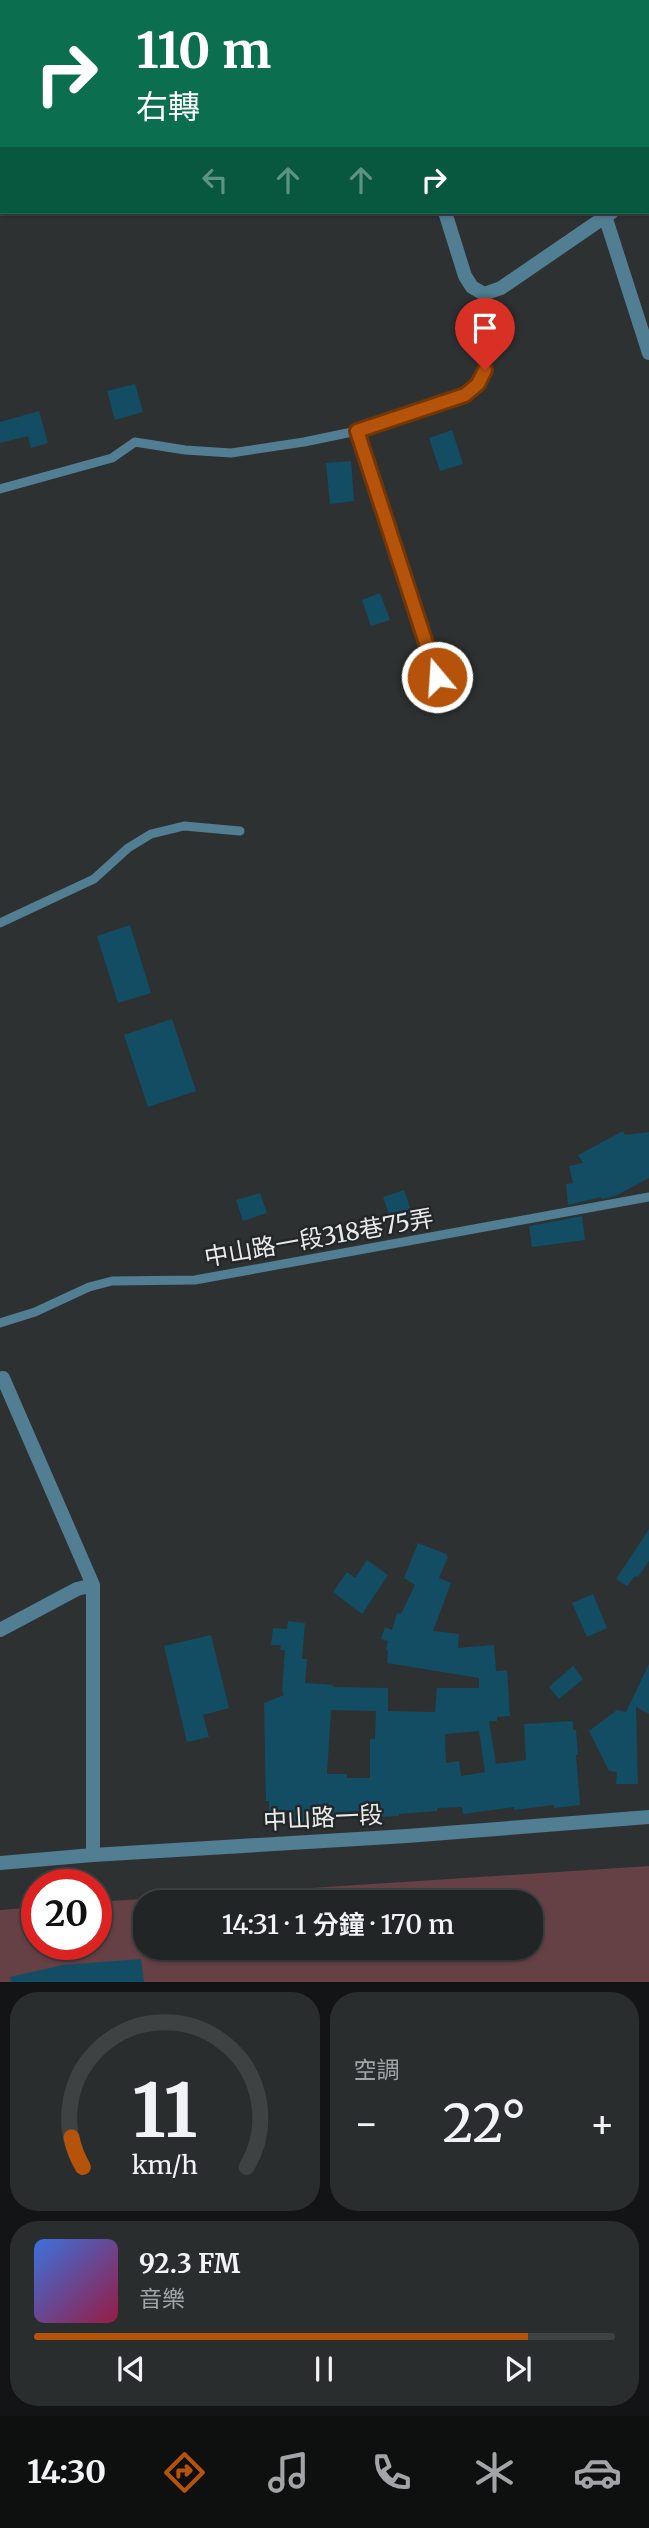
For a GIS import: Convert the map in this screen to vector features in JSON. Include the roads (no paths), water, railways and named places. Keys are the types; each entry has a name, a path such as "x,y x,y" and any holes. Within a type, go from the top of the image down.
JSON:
{"street":[{"path":"446,214 465,276 472,287 484,294 501,288 608,214 649,353"},
{"path":"0,1379 3,1378 93,1585 93,1855"},
{"path":"0,1630 20,1622 77,1590 93,1585"},
{"name":"中山路一段","path":"0,1863 649,1817"}],"lane":[{"path":"0,489 112,458 135,442 185,450 231,453 357,431 465,395 478,384 485,370 484,294"},
{"path":"357,431 437,677"},
{"path":"0,923 94,878 128,848 152,834 184,826 240,831"},
{"name":"中山路一段318巷75弄","path":"0,1324 35,1312 89,1287 112,1281 195,1280 649,1197"}]}
